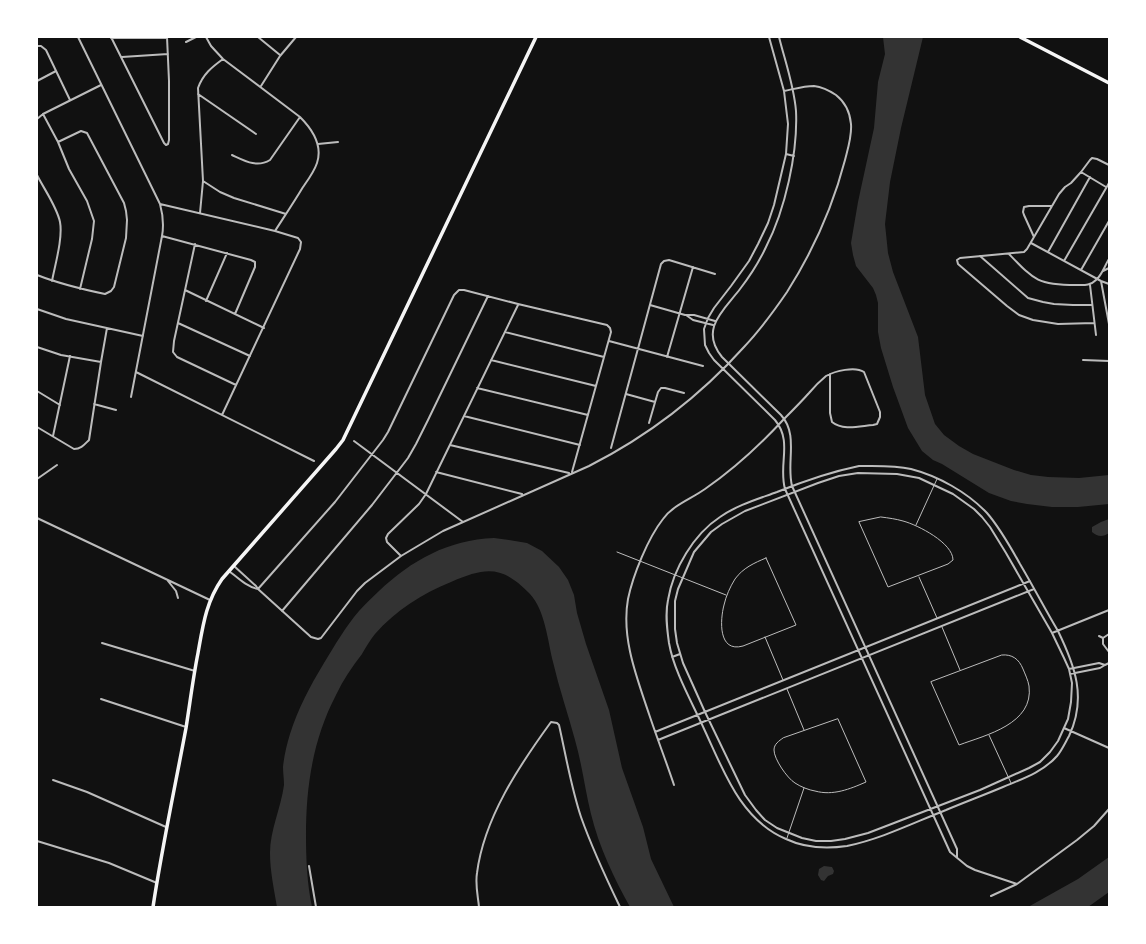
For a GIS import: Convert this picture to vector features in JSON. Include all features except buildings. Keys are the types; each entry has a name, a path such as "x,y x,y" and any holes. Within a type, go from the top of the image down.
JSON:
{"main road":[{"path":"153,907 186,727 204,617 210,600 217,586 233,566 343,440 536,37"},
{"path":"1020,37 1109,83"}],"street":[{"path":"78,37 160,204 163,219 162,236 131,397"},
{"path":"111,37 167,38 169,140 166,145 111,37"},
{"path":"186,42 196,37"},
{"path":"206,37 211,46 223,59 300,116 308,124 318,144 317,163 314,170 274,231"},
{"path":"258,37 280,56"},
{"path":"261,87 280,56 296,37"},
{"path":"768,37 778,66 784,91 788,124 786,154 774,205 768,223 749,262 708,318 704,337 706,345 714,360 782,429 784,438 783,476 785,489 950,852 967,866 975,870 1017,884"},
{"path":"779,37 793,90 796,110 794,156 776,226 766,247 740,289 715,320 713,332 714,344 718,352 784,419 789,428 791,437 790,475 792,486 957,849 957,857"},
{"path":"37,46 41,46 46,50 70,100"},
{"path":"121,57 168,54"},
{"path":"200,213 203,181 198,88 203,77 210,68 223,59"},
{"path":"37,81 56,71"},
{"path":"37,119 43,114 100,84"},
{"path":"233,566 311,637 317,640 321,638 357,591 365,583 401,556 431,538 463,522 610,455 647,433 690,400 723,369 755,335 786,293 814,245 842,173 852,125 847,109 839,97 828,90 815,86 784,91"},
{"path":"198,94 256,134"},
{"path":"43,114 58,142 69,169 87,200 94,221 92,239 80,289"},
{"path":"232,155 243,161 256,164 264,163 270,160 300,116"},
{"path":"37,275 80,289 105,294 109,293 113,289 126,238 127,220 124,203 86,133 81,131 58,142"},
{"path":"318,144 338,142"},
{"path":"786,154 794,156"},
{"path":"1094,323 1058,324 1033,320 1019,315 958,264 957,259 1024,252 1031,243 1062,190 1071,184 1087,162 1092,158 1109,164"},
{"path":"1081,172 1106,187"},
{"path":"37,175 55,209 61,224 61,236 52,280"},
{"path":"1048,252 1090,177"},
{"path":"203,181 220,192 234,198 286,214"},
{"path":"1064,261 1109,183"},
{"path":"160,204 274,231 298,238 302,244 222,415"},
{"path":"1034,238 1024,215 1024,207 1052,206"},
{"path":"1081,270 1109,220"},
{"path":"162,236 227,252 252,260 255,264 234,314"},
{"path":"1031,243 1109,284"},
{"path":"195,244 174,341 174,355 236,385"},
{"path":"206,301 227,252"},
{"path":"1009,254 1027,273 1038,280 1050,284 1062,285 1090,284 1097,279 1109,259"},
{"path":"980,256 1028,298 1054,304 1092,304"},
{"path":"611,448 663,262 669,260 715,274"},
{"path":"667,357 693,267"},
{"path":"1102,271 1109,268"},
{"path":"1101,281 1109,324"},
{"path":"1090,284 1096,335"},
{"path":"185,290 264,328"},
{"path":"258,589 335,502 388,432 454,295 459,290 607,325 610,328 611,332 609,341 571,473"},
{"path":"282,610 372,505 397,473 416,444 488,296"},
{"path":"401,556 387,542 386,538 388,534 419,504 426,494 518,304"},
{"path":"650,305 680,313 693,320 714,326"},
{"path":"37,309 66,319 143,336"},
{"path":"685,315 694,315 715,320"},
{"path":"178,323 250,356"},
{"path":"37,427 74,449 82,447 89,440 107,328"},
{"path":"505,332 604,357"},
{"path":"609,341 703,366"},
{"path":"37,347 61,355 101,362"},
{"path":"52,436 70,356"},
{"path":"491,360 596,386"},
{"path":"1083,360 1109,360"},
{"path":"674,785 633,665 628,631 628,599 641,561 652,537 664,517 729,471 755,449 820,381 830,374 847,370 859,370 864,372 880,412 880,417 877,424 873,426 844,428 832,422 830,413 830,374"},
{"path":"136,372 314,461"},
{"path":"477,388 588,415"},
{"path":"649,423 658,392 661,388 684,393"},
{"path":"37,391 60,405"},
{"path":"626,394 655,402"},
{"path":"94,404 116,410"},
{"path":"464,416 580,445"},
{"path":"354,440 463,522"},
{"path":"450,445 571,473"},
{"path":"37,479 57,465"},
{"path":"859,466 909,468 937,479 957,489 973,500 994,522 1058,631 1074,668 1077,682 1077,712 1071,731 1057,756 1048,765 1033,774 871,840 847,846 815,848 786,840 759,823 737,797 679,674 669,645 666,618 671,588 676,575 688,550 706,528 719,517 744,505 792,486 837,470 859,466"},
{"path":"436,472 524,494"},
{"path":"858,473 908,476 919,478 953,494 974,509 986,522 997,538 1052,633 1070,674 1072,683 1071,702 1064,728 1058,741 1040,762 1008,778 930,810 868,833 845,839 816,841 802,838 777,828 756,810 745,795 705,712 680,654 677,644 674,617 675,601 682,577 694,552 711,532 745,511 795,493 839,476 858,473"},
{"path":"37,518 210,600"},
{"path":"997,538 1003,535"},
{"path":"229,571 242,582 254,589 258,589"},
{"path":"167,580 176,591 178,598"},
{"path":"655,732 1030,581"},
{"path":"658,740 1034,589"},
{"path":"1052,633 1109,610"},
{"path":"1103,638 1109,634"},
{"path":"1100,636 1103,638 1104,644 1109,652"},
{"path":"102,643 195,671"},
{"path":"672,657 680,654"},
{"path":"1068,669 1099,663 1105,665"},
{"path":"1070,674 1100,668 1109,664"},
{"path":"101,699 186,727"},
{"path":"479,907 476,882 477,872 480,855 489,828 497,810 527,755 550,722 557,723 559,725 576,800 587,835 620,907"},
{"path":"1064,728 1109,748"},
{"path":"53,780 87,792 167,827"},
{"path":"991,896 1017,884 1089,831 1101,820 1109,809"},
{"path":"37,841 109,863 157,883"},
{"path":"309,866 316,907"}],"lane":[{"path":"915,525 937,479"},
{"path":"881,517 893,518 915,525 942,542 948,549 953,560 948,564 888,587 859,522 881,517"},
{"path":"617,552 727,595"},
{"path":"766,558 796,625 739,647 730,645 726,642 721,619 727,595 735,579 741,573 749,566 766,558"},
{"path":"919,576 938,618"},
{"path":"941,626 961,670"},
{"path":"765,637 783,680"},
{"path":"1002,655 1011,655 1020,663 1029,687 1028,700 1017,719 1005,728 960,745 931,682 961,670 1002,655"},
{"path":"787,689 804,731"},
{"path":"838,718 866,782 841,792 826,793 815,791 790,780 782,769 774,750 775,745 783,738 804,731 838,718"},
{"path":"989,734 1011,784"},
{"path":"786,840 804,787"}],"shaded area":[{"path":"883,37 923,37 901,128 890,182 885,224 888,253 893,272 918,337 925,395 935,424 944,435 973,454 1031,475 1079,478 1109,475 1109,504 1078,507 1052,507 1011,501 989,493 933,460 922,451 908,428 881,348 878,332 878,303 876,295 873,288 856,266 851,243 874,128 878,82 885,54"},
{"path":"1109,519 1109,533 1100,536 1092,532 1092,527"},
{"path":"494,538 527,543 542,551 559,567 568,580 574,595 577,613 586,644 609,710 622,768 643,827 651,859 674,907 630,907 613,874 594,826 582,768 555,672 543,617 530,594 511,578 493,572 484,572 474,573 441,586 400,610 375,634 348,674 328,712 316,746 309,781 306,817 306,853 312,907 277,907 271,873 270,844 284,785 284,759 290,734 297,716 319,672 341,636 359,611 379,591 404,570 446,547"},
{"path":"1109,857 1109,892 1088,907 1028,907 1078,879"},
{"path":"824,866 832,867 834,871 833,874 828,876 824,881 821,880 818,875 819,869"}]}
